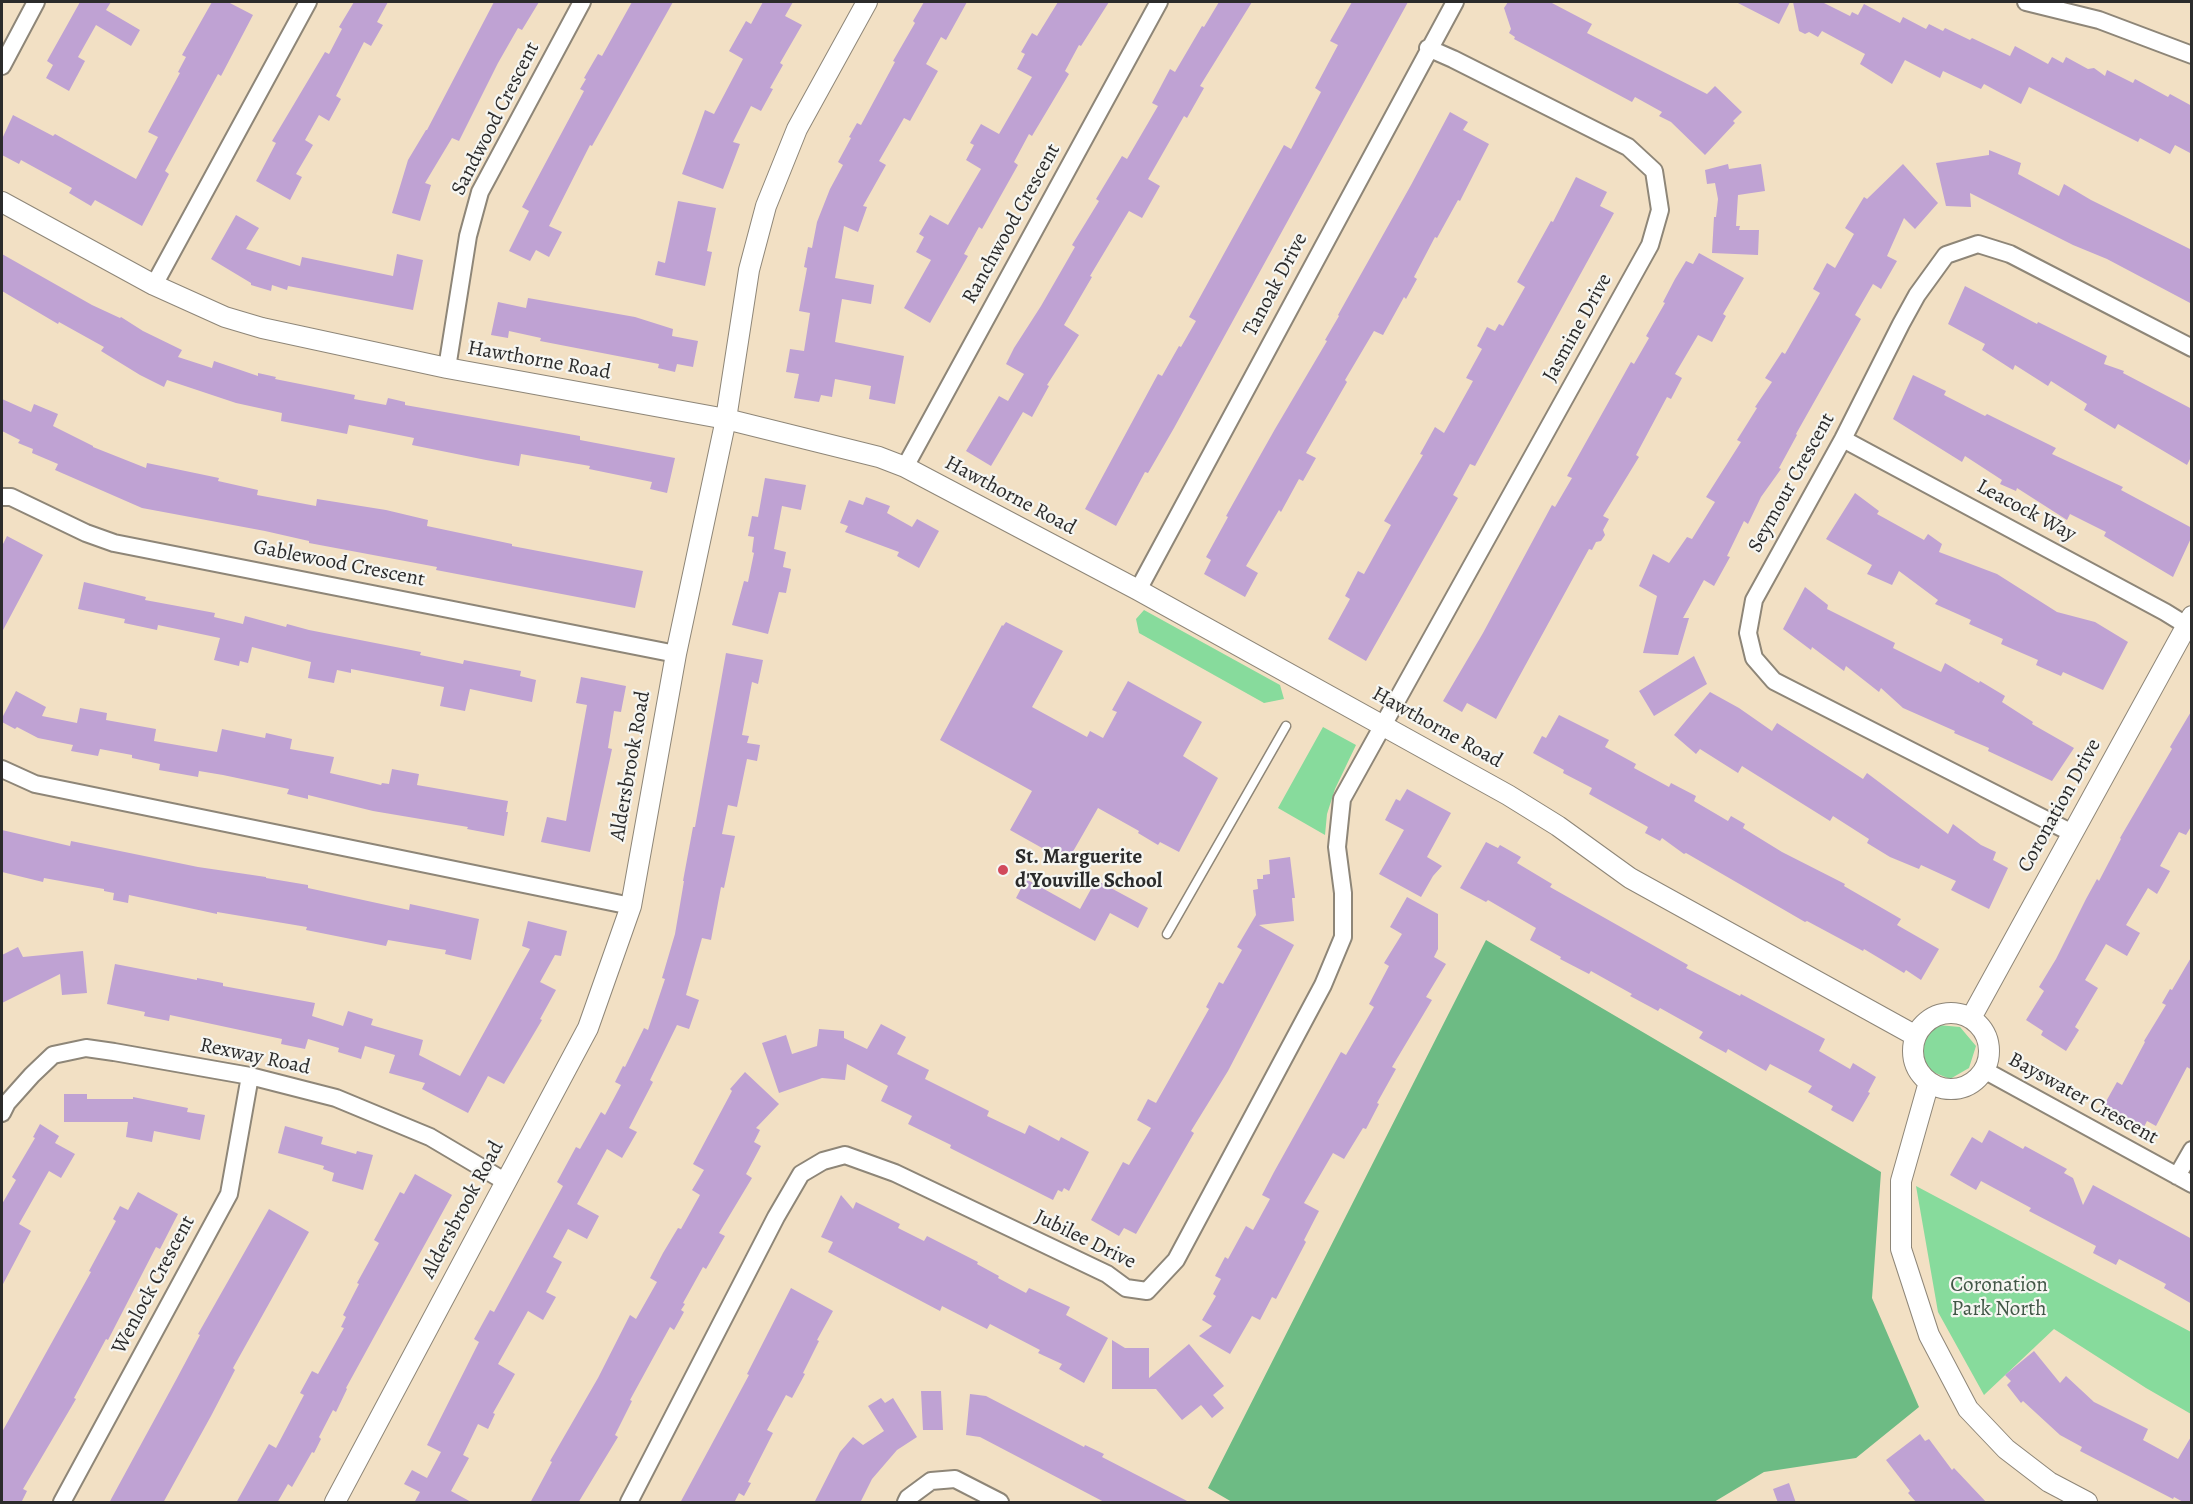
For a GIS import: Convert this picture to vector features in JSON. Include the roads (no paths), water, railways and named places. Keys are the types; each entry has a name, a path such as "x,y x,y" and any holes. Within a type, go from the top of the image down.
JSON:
{"street":[{"path":"2,66 36,2"},
{"path":"154,285 308,2"},
{"name":"Sandwood Crescent","path":"447,368 468,236 480,192 582,2"},
{"name":"Aldersbrook Road","path":"335,1503 588,1028 630,906 676,654 726,419 749,270 766,206 797,129 867,2"},
{"name":"Ranchwood Crescent","path":"905,467 1159,2"},
{"name":"Tanoak Drive","path":"1138,590 1428,48 1455,2"},
{"path":"2026,2 2099,20 2192,55"},
{"name":"Jasmine Drive","path":"1382,725 1650,244 1660,210 1654,171 1628,147 1428,48"},
{"name":"Hawthorne Road","path":"2,202 154,285 225,317 262,328 447,368 726,419 879,457 905,467 1138,590 1508,795 1558,826 1630,878 1916,1036"},
{"name":"Seymour Crescent","path":"2072,833 1774,681 1754,658 1748,633 1754,600 1844,439 1900,324 1917,295 1946,255 1978,244 2010,254 2192,348"},
{"name":"Leacock Way","path":"1844,439 2165,612 2189,620"},
{"name":"Gablewood Crescent","path":"2,497 11,496 86,533 114,543 676,654"},
{"name":"Coronation Drive","path":"1971,1018 2189,620"},
{"name":"Jubilee Drive","path":"629,1503 776,1217 801,1174 823,1161 844,1155 895,1173 1107,1274 1126,1288 1147,1291 1176,1260 1327,975 1343,937 1343,893 1337,847 1342,799 1382,725"},
{"path":"2,769 35,784 630,906"},
{"path":"1955,1013 1971,1018 1986,1036 1989,1048 1984,1070 1976,1080 1953,1089 1941,1088 1929,1082 1920,1073 1915,1061 1913,1048 1916,1036 1926,1023 1940,1015 1955,1013"},
{"name":"Rexway Road","path":"2,1113 19,1089 53,1055 86,1048 250,1076 336,1098 430,1137 506,1182"},
{"name":"Bayswater Crescent","path":"1984,1070 2184,1180"},
{"name":"Wenlock Crescent","path":"62,1503 229,1194 250,1076"},
{"path":"1929,1082 1901,1181 1901,1249 1929,1335 1968,1409 2006,1449 2049,1482 2086,1503"},
{"path":"2184,1180 2192,1150"},
{"path":"906,1503 908,1498 932,1481 955,1479 1000,1503"}],"lane":[{"path":"1167,934 1286,726"}],"place":[{"name":"St. Marguerite d'Youville School","path":"1003,870"}],"park label":[{"name":"Coronation Park North","path":"1999,1298"}]}
